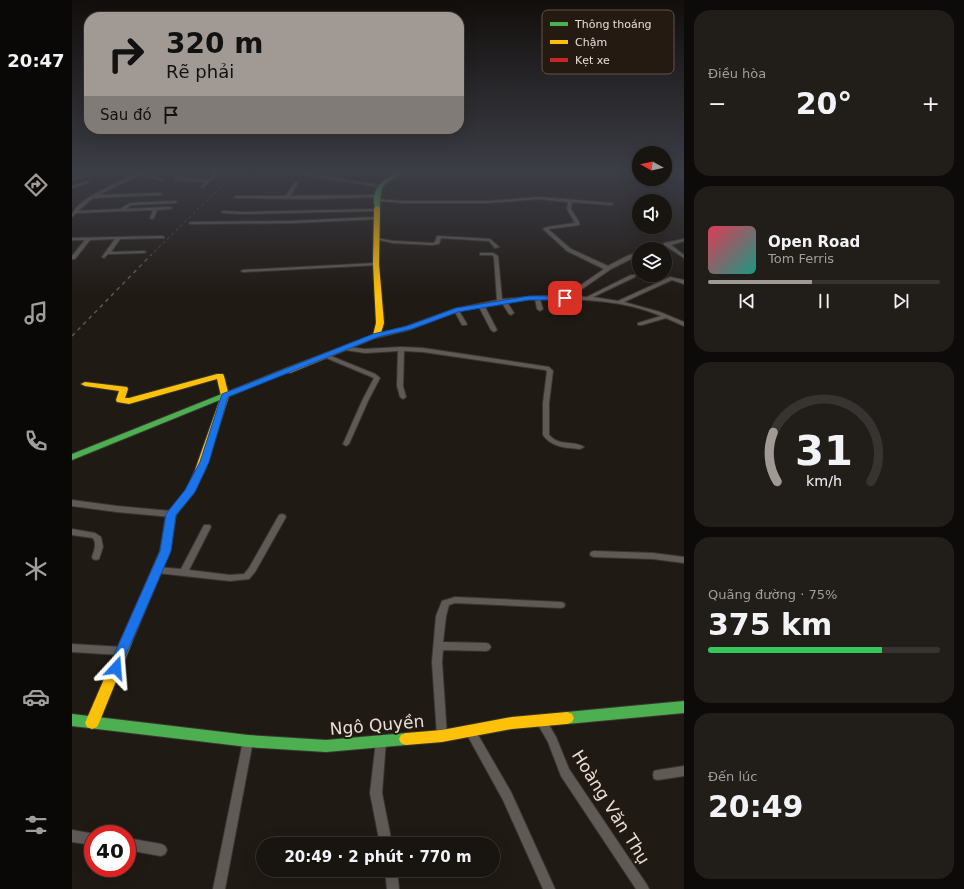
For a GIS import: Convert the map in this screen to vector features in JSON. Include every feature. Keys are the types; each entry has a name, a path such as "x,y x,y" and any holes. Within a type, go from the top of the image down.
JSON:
{"street":[{"path":"72,216 76,212"},
{"path":"152,218 154,212"},
{"path":"233,212 376,214"},
{"path":"571,212 578,222 577,224 547,228 545,230 568,250 607,268"},
{"path":"192,223 292,222 376,214"},
{"path":"376,214 376,264 380,323 376,336"},
{"path":"377,239 393,242 433,244 437,243 439,237 466,238 490,240 497,247"},
{"path":"72,239 162,238"},
{"path":"73,258 88,239"},
{"path":"118,239 106,255 144,252"},
{"path":"672,243 684,240"},
{"path":"672,248 684,257"},
{"path":"482,254 493,254 496,256 502,302 511,313"},
{"path":"565,298 607,268 632,256"},
{"path":"243,271 376,264"},
{"path":"588,298 632,276"},
{"path":"620,302 672,278 684,282"},
{"path":"537,298 540,309"},
{"path":"72,457 347,349 376,336 410,327 456,310 480,305 537,298 588,298 620,302 683,322"},
{"path":"480,305 494,330"},
{"path":"456,310 464,324"},
{"path":"640,324 667,316"},
{"path":"347,349 365,351 401,349 434,351 547,368 550,371 546,404 546,435 554,442 580,447"},
{"path":"401,349 400,386 402,396"},
{"path":"326,356 377,378 346,444"},
{"path":"86,384 124,389 120,400 129,401 220,376 225,396 204,462 190,492 171,514 165,551 122,651 112,679 92,723"},
{"path":"72,503 171,514"},
{"path":"157,570 230,578 246,577 252,570 282,517"},
{"path":"183,573 207,527"},
{"path":"72,532 95,536 98,539 96,557"},
{"path":"594,554 653,556 684,560"},
{"path":"442,736 437,662 443,606 449,601 561,605"},
{"path":"438,646 486,647"},
{"path":"72,648 122,651"},
{"name":"Ngô Quyền","path":"72,720 248,741 326,746 381,740 442,736 512,723 684,707"},
{"name":"Hoàng Văn Thụ","path":"541,721 552,740 565,772 643,889"},
{"path":"470,731 507,796 549,889"},
{"path":"381,740 376,793 385,837"},
{"path":"219,889 248,741"},
{"path":"658,775 684,771"},
{"path":"72,836 84,838"},
{"path":"136,846 161,850"},
{"path":"392,877 393,889"}],"railway":[{"path":"151,255 195,212"},
{"path":"72,336 151,255"}],"traffic: fast":[{"path":"72,457 287,371"},
{"path":"567,718 684,707"},
{"path":"72,720 248,741 326,746 406,739"}],"traffic: slow":[{"path":"287,371 376,336 380,323 376,264 377,212"},
{"path":"85,384 124,389 120,400 129,401 220,376 225,396 200,470"},
{"path":"92,723 126,642"},
{"path":"406,739 442,736 512,723 567,718"}],"traffic: jam":[{"path":"126,642 165,551 171,514 190,492 200,470"}],"route":[{"path":"116,668 119,657 165,551 171,514 184,500 194,484 204,462 225,396 347,349 376,336 410,327 456,310 529,298 565,298"}]}
